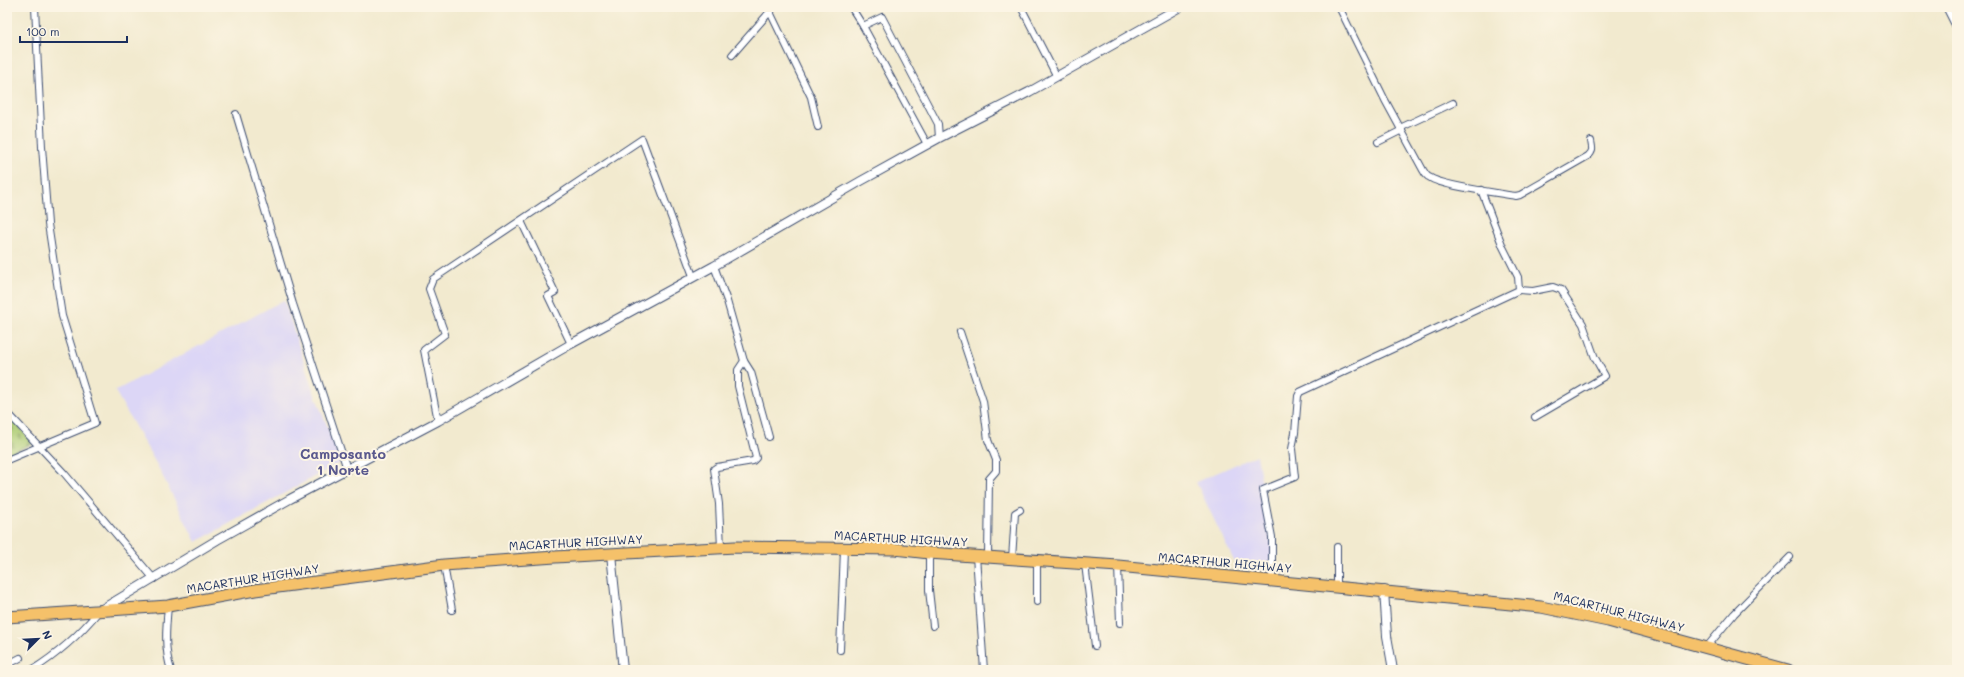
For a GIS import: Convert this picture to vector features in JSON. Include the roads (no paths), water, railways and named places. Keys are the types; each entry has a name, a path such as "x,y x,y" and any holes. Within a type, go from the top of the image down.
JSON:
{"highway":[{"name":"MACARTHUR HIGHWAY","path":"7,617 168,606 255,590 444,565 555,556 721,548 895,549 929,553 1118,566 1384,590 1564,610 1623,624 1788,670"}],"street":[{"path":"7,460 96,423 62,316 48,216 42,147 35,7"},
{"path":"851,7 864,26 926,144"},
{"path":"1021,7 1056,76"},
{"path":"32,670 83,631 99,611 217,540 438,421 571,344 693,276 714,266 926,144 1028,92 1180,7"},
{"path":"1340,7 1385,100 1423,170 1429,178 1437,181 1516,196 1588,156 1592,153 1593,149 1591,140"},
{"path":"1946,7 1957,29"},
{"path":"732,55 772,9 811,97 818,127"},
{"path":"864,26 882,17 938,124 939,138"},
{"path":"1378,142 1453,103"},
{"path":"236,114 293,304 347,469"},
{"path":"438,421 424,350 445,334 429,289 433,279 642,140 693,276"},
{"path":"1481,190 1503,247 1518,277 1519,290"},
{"path":"521,221 555,292 548,296 571,344"},
{"path":"714,266 727,301 744,361 751,372 768,437"},
{"path":"1272,580 1272,537 1263,490 1295,477 1292,449 1298,396 1300,392 1519,290 1533,292 1553,287 1561,290 1583,324 1595,358 1605,376 1535,417"},
{"path":"960,332 983,401 988,440 997,466 996,471 989,478 988,557"},
{"path":"721,548 719,504 714,469 717,467 754,461 756,456 738,386 738,370 744,361"},
{"path":"7,412 40,447 154,579"},
{"path":"1012,558 1015,513 1020,510"},
{"path":"1337,547 1337,586"},
{"path":"840,650 844,549"},
{"path":"929,553 929,590 932,626"},
{"path":"611,554 623,670"},
{"path":"976,556 984,670"},
{"path":"1706,648 1734,614 1790,557"},
{"path":"1037,560 1037,602"},
{"path":"1085,564 1095,646"},
{"path":"444,565 452,610"},
{"path":"1118,566 1120,623"},
{"path":"1384,590 1387,636 1393,670"},
{"path":"168,606 166,633 167,654 171,670"},
{"path":"7,665 20,658"}],"district":[{"name":"Camposanto 1 Norte","path":"343,462"}]}
